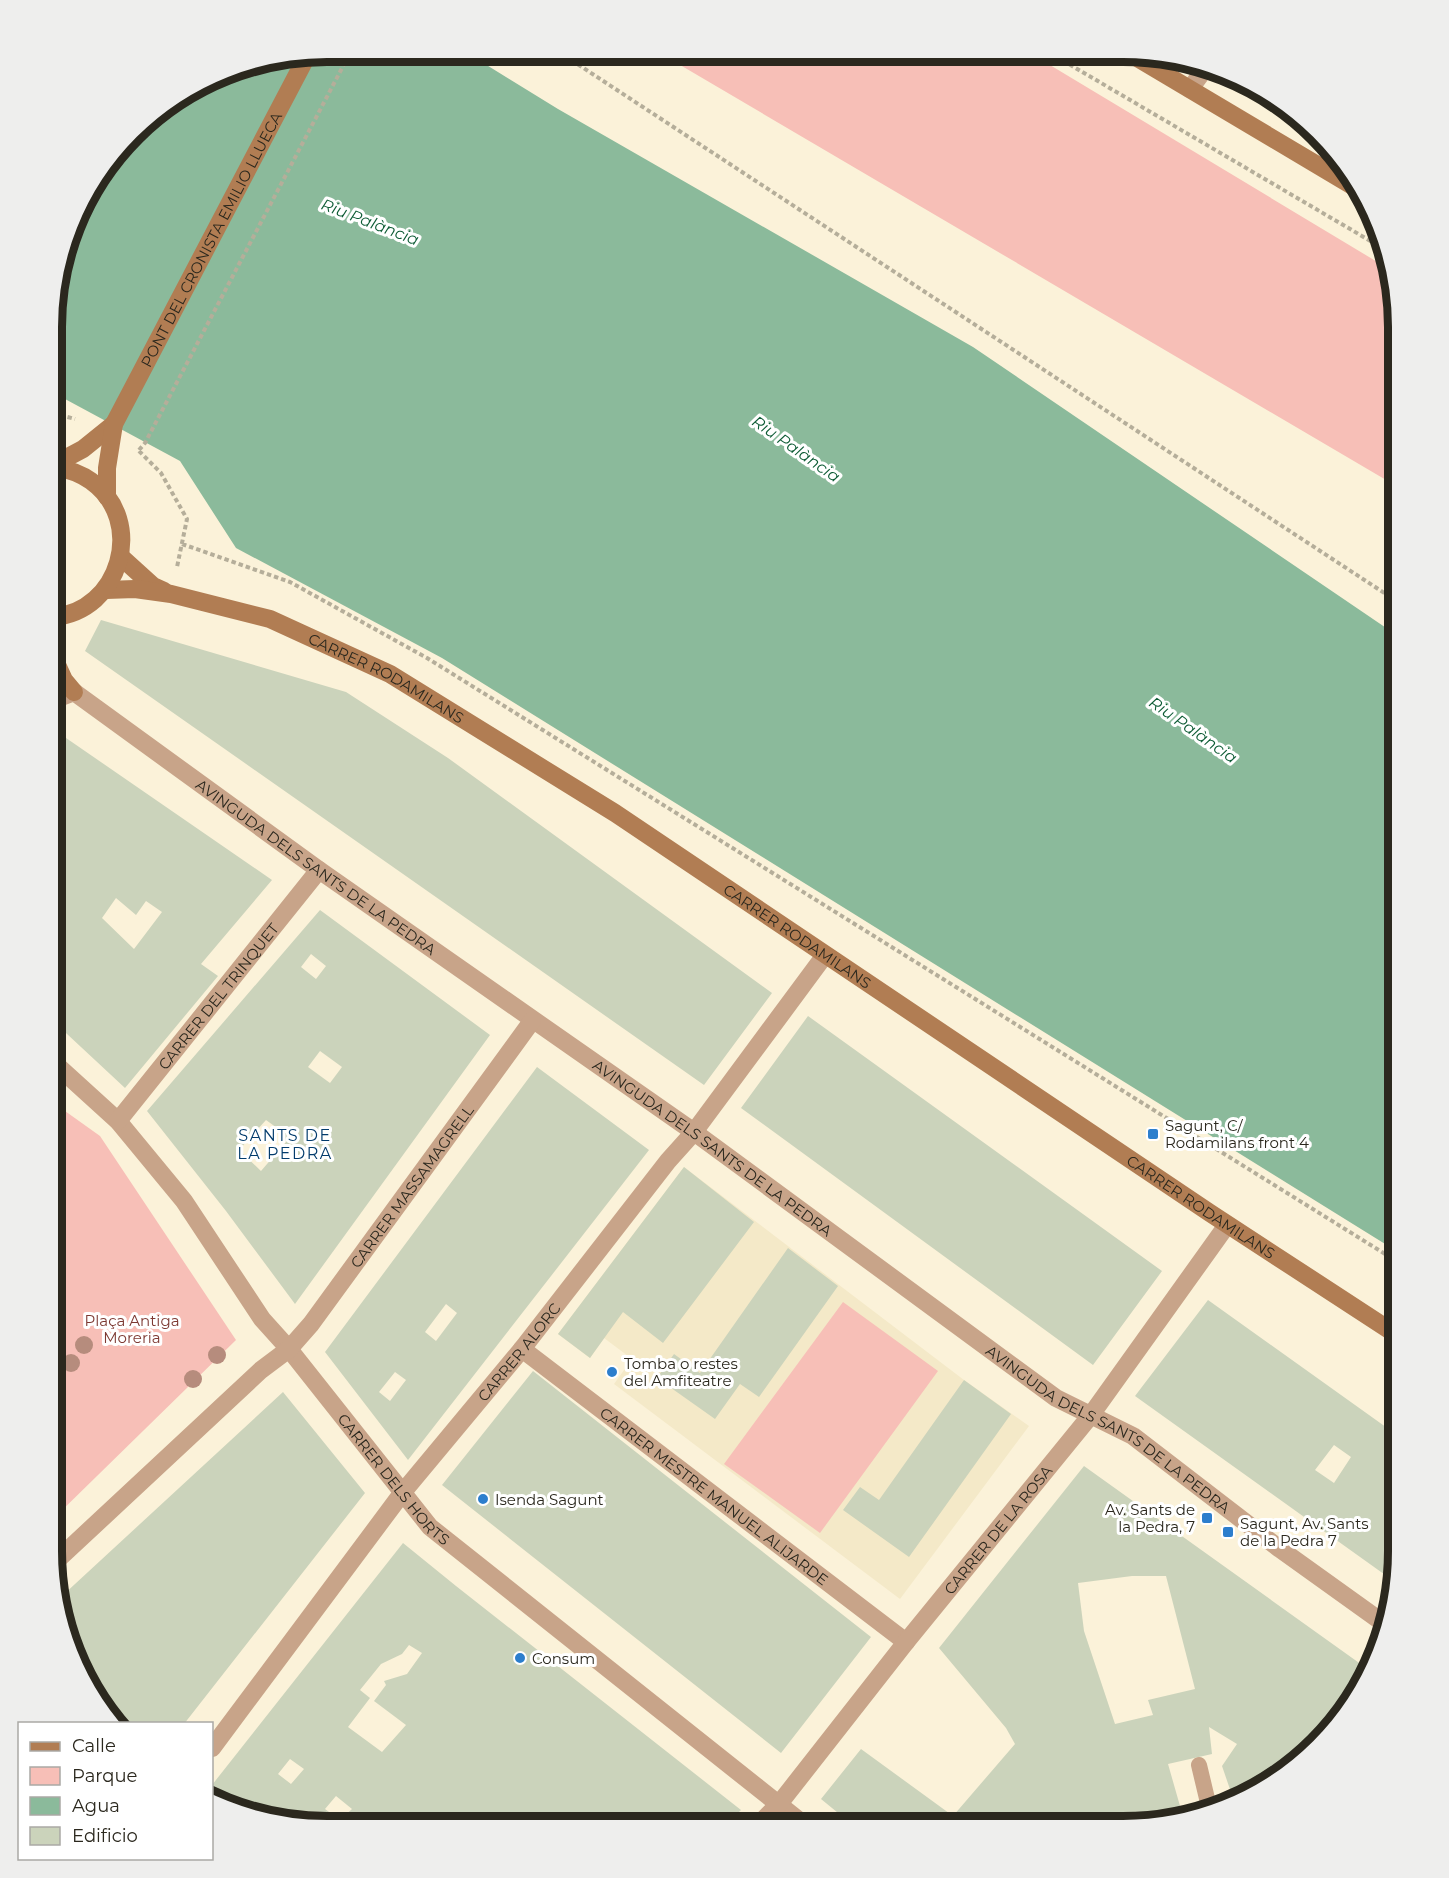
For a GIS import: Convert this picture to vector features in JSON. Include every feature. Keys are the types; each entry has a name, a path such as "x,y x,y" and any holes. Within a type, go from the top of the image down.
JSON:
{"street":[{"name":"PONT DEL CRONISTA EMILIO LLUECA","path":"107,497 107,468 114,424 303,63"},
{"path":"1145,63 1344,181"},
{"path":"1190,89 1202,74"},
{"name":"PONT DEL CRONISTA EMILIO LLUECA","path":"62,461 83,449 114,424"},
{"path":"62,468 92,481 107,497 118,516 122,537 121,557 105,591 87,607 62,616"},
{"name":"CARRER RODAMILANS","path":"121,557 153,586 171,594"},
{"name":"CARRER RODAMILANS","path":"105,591 135,589 171,594 270,620 390,674 615,813 1227,1225 1388,1329"},
{"name":"AVINGUDA DELS SANTS DE LA PEDRA","path":"62,676 74,692 319,870 693,1132 1056,1398 1132,1436 1280,1549 1378,1619"},
{"path":"62,697 74,692"},
{"name":"CARRER DEL TRINQUET","path":"118,1121 319,870"},
{"name":"CARRER ALORC","path":"213,1747 403,1492 522,1349 693,1132 825,955"},
{"name":"CARRER MASSAMAGRELL","path":"289,1349 311,1324 532,1021"},
{"name":"CARRER DELS HORTS","path":"62,1074 118,1121 184,1201 262,1319 289,1349 430,1527 794,1816"},
{"name":"CARRER DE LA ROSA","path":"767,1816 1091,1416 1227,1225"},
{"path":"62,1556 261,1370 289,1349"},
{"name":"CARRER MESTRE MANUEL ALIJARDE","path":"522,1349 906,1642"}],"lane":[{"path":"1199,1765 1208,1802"}],"path":[{"path":"145,443 345,62"},
{"path":"575,62 1388,595"},
{"path":"1065,62 1374,243"},
{"path":"139,450 161,473 187,519 171,594"},
{"path":"182,544 290,582 427,658 1388,1256"}],"shaded area":[{"path":"684,1167 964,1380 1029,1426 900,1599 614,1384 632,1359 604,1338 590,1358 558,1334"}],"green space":[{"path":"675,62 1045,62 1379,263 1385,292 1388,327 1388,481"},
{"name":"Plaça Antiga Moreria","path":"62,1109 100,1136 236,1340 62,1510"},
{"path":"843,1302 938,1371 820,1533 724,1464"}],"water":[{"name":"Riu Palància","path":"309,62 482,62 558,109 973,347 1388,629 1388,1246 442,658 236,548 180,461 62,398 62,309 67,275 76,241 89,209 116,165 152,127 194,97 241,76 275,67"}],"building":[{"path":"101,620 346,692 448,758 772,993 704,1085 85,651"},
{"path":"62,735 272,880 201,964 218,976 125,1088 62,1029","holes":["116,898 136,915 146,901 162,912 134,949 102,918"]},
{"path":"320,910 490,1035 295,1304 226,1211 147,1111","holes":["311,954 326,966 316,979 301,967","320,1051 342,1067 330,1083 308,1067","266,1120 284,1133 286,1142 261,1171 239,1150"]},
{"path":"808,1016 1162,1271 1093,1365 741,1108"},
{"path":"537,1067 649,1150 408,1460 325,1352","holes":["446,1304 457,1313 436,1341 425,1332","395,1372 406,1380 390,1401 379,1392"]},
{"path":"684,1167 754,1222 663,1343 623,1312 590,1358 558,1334"},
{"path":"788,1248 838,1286 759,1397 740,1384 715,1419 657,1378 674,1354 700,1373"},
{"path":"1208,1300 1388,1429 1386,1576 1135,1396","holes":["1334,1445 1351,1457 1334,1483 1315,1470"]},
{"path":"533,1371 871,1637 781,1753 442,1485"},
{"path":"964,1380 1011,1414 909,1557 843,1510 860,1487 879,1500"},
{"path":"283,1392 365,1493 186,1722 124,1722 106,1699 89,1669 76,1637 65,1593"},
{"path":"1084,1466 1362,1665 1343,1699 1310,1739 1270,1772 1231,1793 1222,1766 1237,1744 1209,1727 1212,1754 1168,1764 1181,1809 1174,1811 1140,1816 953,1816 1015,1744 1006,1728 939,1648","holes":["1132,1576 1166,1576 1195,1689 1148,1700 1153,1715 1115,1724 1084,1631 1078,1583"]},
{"path":"403,1543 741,1810 735,1816 344,1816 352,1809 336,1796 325,1809 335,1816 309,1816 275,1811 241,1802 213,1791 213,1784","holes":["409,1645 422,1653 407,1674 384,1681 386,1685 374,1701 406,1725 382,1752 348,1727 370,1698 360,1690 381,1664 402,1654","290,1759 304,1769 291,1784 278,1774"]},
{"path":"861,1749 953,1816 842,1816 821,1799"}],"place":[{"name":"Sagunt, C/ Rodamilans front 4","path":"1153,1134"},
{"name":"Tomba o restes del Amfiteatre","path":"612,1372"},
{"name":"Isenda Sagunt","path":"483,1499"},
{"name":"Av. Sants de la Pedra, 7","path":"1207,1518"},
{"name":"Sagunt, Av. Sants de la Pedra 7","path":"1228,1532"},
{"name":"Consum","path":"520,1658"}],"district":[{"name":"SANTS DE LA PEDRA","path":"285,1144"}]}
